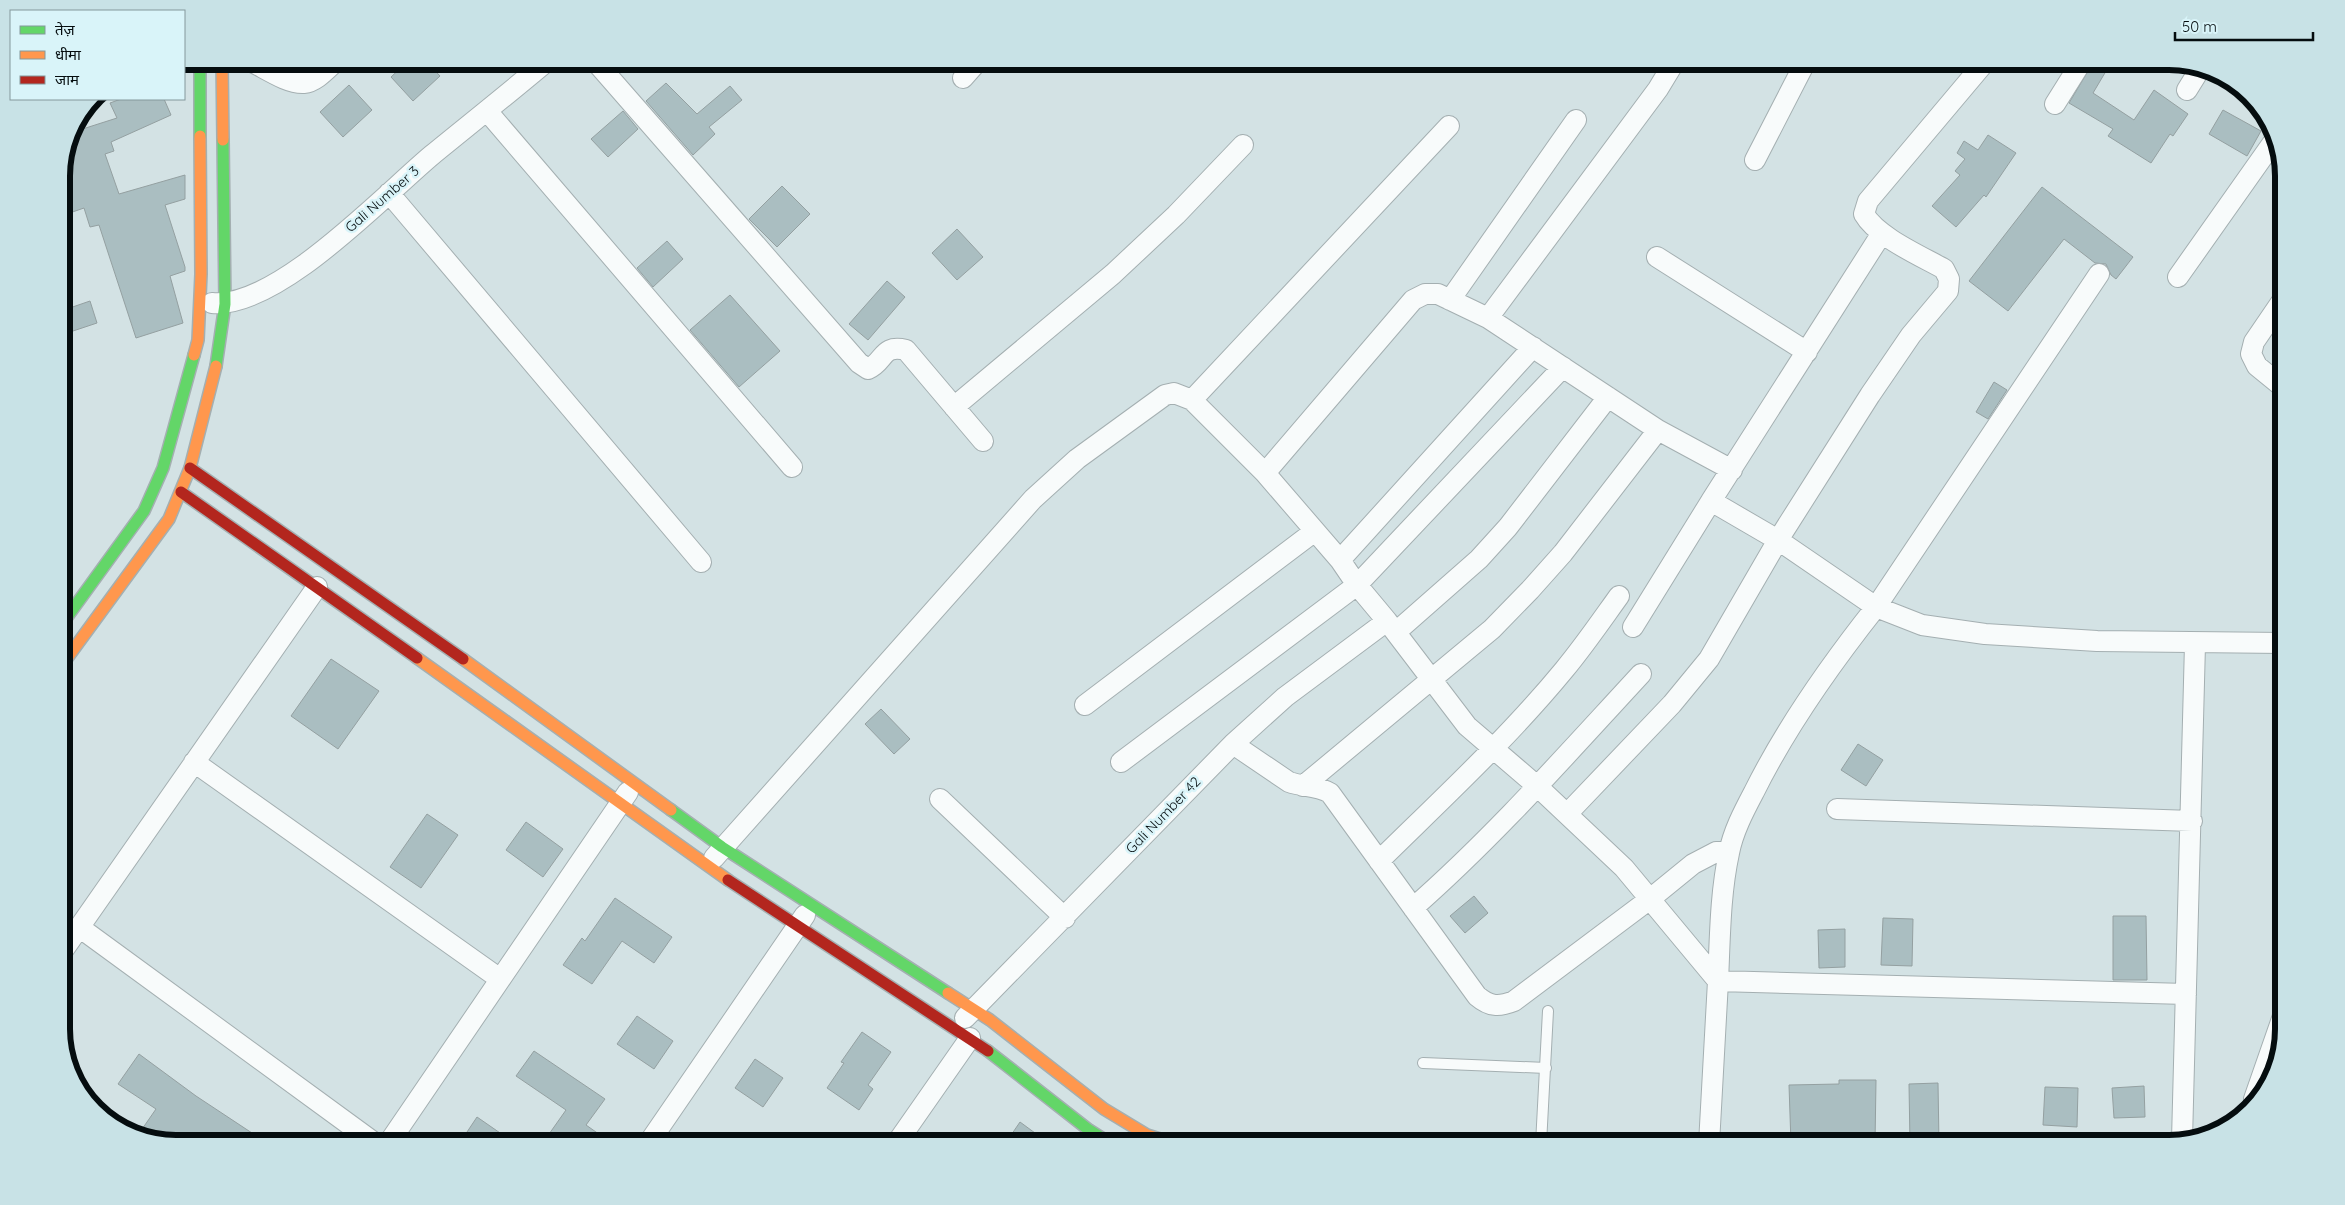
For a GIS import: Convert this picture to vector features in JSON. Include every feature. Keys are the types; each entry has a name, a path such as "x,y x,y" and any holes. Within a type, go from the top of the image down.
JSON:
{"street":[{"path":"70,613 144,510 163,468 198,340 200,302 200,70"},
{"path":"70,654 169,519 190,468 220,348 225,304 222,70"},
{"path":"268,70 291,81 305,83 326,70"},
{"name":"Gali Number 3","path":"200,302 225,304 275,284 321,252 431,156 536,70"},
{"path":"603,70 859,363 868,368 873,367 887,351 896,348 906,350 983,441"},
{"path":"963,78 970,70"},
{"path":"1488,318 1658,89 1670,70"},
{"path":"1755,160 1801,70"},
{"path":"1567,814 1672,704 1709,659 1778,540 1870,395 1911,334 1948,290 1949,280 1944,270 1882,233 1870,224 1864,214 1868,201 1977,70"},
{"path":"2055,104 2076,70"},
{"path":"2187,90 2197,74"},
{"path":"488,111 792,467"},
{"path":"1450,300 1576,120"},
{"path":"1192,400 1449,126"},
{"path":"954,407 1112,274 1176,215 1243,145"},
{"path":"2178,277 2270,146"},
{"path":"389,193 701,562"},
{"path":"1633,627 1882,233"},
{"path":"1658,257 1807,352"},
{"path":"1709,1135 1722,907 1729,852 1743,813 1767,765 1797,714 1876,607 2099,274"},
{"path":"1266,473 1413,300 1425,294 1438,294 1488,318 1658,430 1732,470"},
{"path":"2275,311 2254,342 2251,354 2257,366 2275,381"},
{"path":"1340,560 1533,347"},
{"path":"1121,762 1357,585 1563,367"},
{"path":"707,866 1032,499 1076,459 1165,395 1174,393 1192,400 1266,473 1340,560 1357,585 1392,627 1467,726 1537,786 1624,868 1718,981 2186,994"},
{"name":"Gali Number 42","path":"901,1135 963,1033 974,1009 1233,744 1285,698 1392,627 1484,553 1508,527 1608,397"},
{"path":"1303,786 1492,629 1563,553 1658,430"},
{"path":"190,468 468,663 722,847 974,1009 1104,1109 1147,1135"},
{"path":"181,492 707,866 963,1033 1097,1135"},
{"path":"1711,501 1778,540 1876,607 1922,625 1985,634 2097,641 2195,644 2275,643"},
{"path":"1085,705 1315,531"},
{"path":"70,940 317,587"},
{"path":"1380,862 1492,749 1565,669 1619,596"},
{"path":"2182,1134 2192,821 2195,644"},
{"path":"1413,908 1477,850 1641,674"},
{"path":"1233,744 1289,782 1321,788 1330,793 1477,996 1487,1004 1501,1006 1514,1001 1650,900 1705,856 1716,852 1729,852"},
{"path":"194,762 500,979"},
{"path":"394,1135 634,783"},
{"path":"940,799 1065,918"},
{"path":"1837,809 2192,821"},
{"path":"654,1135 812,905"},
{"path":"79,927 364,1135"},
{"path":"2259,1084 2274,1042"}],"lane":[{"path":"1542,1135 1548,1011"},
{"path":"1424,1063 1546,1068"}],"building":[{"path":"398,70 434,70 440,76 413,101 391,77"},
{"path":"2089,70 2107,70 2093,93 2134,120 2154,90 2188,114 2173,136 2170,134 2151,163 2108,136 2113,129 2069,103"},
{"path":"666,83 697,114 730,86 742,100 709,127 715,134 693,155 646,101"},
{"path":"349,85 372,110 343,137 320,112"},
{"path":"118,100 164,100 171,115 111,142 114,151 105,154 119,194 185,175 185,199 165,205 185,267 185,271 170,276 183,323 136,338 99,225 90,227 84,208 70,213 70,170 78,136 81,130 117,118 110,103"},
{"path":"2223,110 2261,131 2247,156 2209,134"},
{"path":"623,111 638,129 608,157 591,139"},
{"path":"1988,135 2016,153 1986,197 1984,195 1956,227 1932,206 1960,175 1955,171 1965,159 1957,153 1964,141 1978,150"},
{"path":"782,186 810,214 777,247 749,219"},
{"path":"2042,187 2133,257 2116,279 2111,275 2106,264 2095,263 2064,239 2008,311 1969,281"},
{"path":"957,229 983,257 957,280 932,253"},
{"path":"667,241 683,259 653,287 637,268"},
{"path":"887,281 905,297 868,340 849,324"},
{"path":"730,295 780,351 739,387 690,330"},
{"path":"90,301 97,323 70,332 70,308"},
{"path":"1994,382 2007,390 1988,419 1976,412"},
{"path":"331,659 379,691 338,749 291,716"},
{"path":"881,709 910,739 894,754 865,724"},
{"path":"1858,744 1883,760 1866,786 1841,770"},
{"path":"427,814 458,835 421,888 390,867"},
{"path":"526,822 563,849 543,877 506,850"},
{"path":"1474,896 1488,913 1465,933 1450,916"},
{"path":"615,898 672,937 654,963 622,941 592,984 563,965 582,938 585,941"},
{"path":"2113,916 2146,916 2147,980 2113,980"},
{"path":"1883,918 1913,919 1912,966 1881,965"},
{"path":"1845,929 1845,967 1819,968 1818,930"},
{"path":"637,1016 673,1041 654,1069 617,1044"},
{"path":"862,1032 891,1052 868,1085 873,1089 859,1110 827,1088 844,1063 841,1062"},
{"path":"534,1051 605,1099 586,1125 600,1135 548,1135 566,1110 516,1076"},
{"path":"139,1054 196,1096 252,1133 251,1135 176,1135 142,1129 156,1109 118,1084"},
{"path":"755,1059 783,1078 763,1107 735,1088"},
{"path":"1839,1080 1876,1080 1875,1135 1791,1135 1789,1085 1839,1084"},
{"path":"1938,1083 1939,1135 1910,1135 1909,1084"},
{"path":"2144,1086 2145,1117 2114,1118 2112,1088"},
{"path":"2045,1087 2078,1088 2077,1127 2043,1125"},
{"path":"477,1117 503,1135 465,1135"},
{"path":"1020,1122 1038,1135 1011,1135"}],"traffic: fast":[{"path":"200,70 200,136"},
{"path":"216,366 225,304 223,140"},
{"path":"70,613 144,511 163,468 194,355"},
{"path":"671,810 722,847 948,993"},
{"path":"988,1051 1097,1135"}],"traffic: slow":[{"path":"222,70 223,140"},
{"path":"194,355 198,340 201,274 200,136"},
{"path":"70,654 169,519 190,468 216,366"},
{"path":"417,658 728,880"},
{"path":"463,659 671,810"},
{"path":"948,993 990,1020 1104,1109 1147,1135"}],"traffic: jam":[{"path":"190,468 463,659"},
{"path":"181,492 417,658"},
{"path":"728,880 988,1051"}]}
